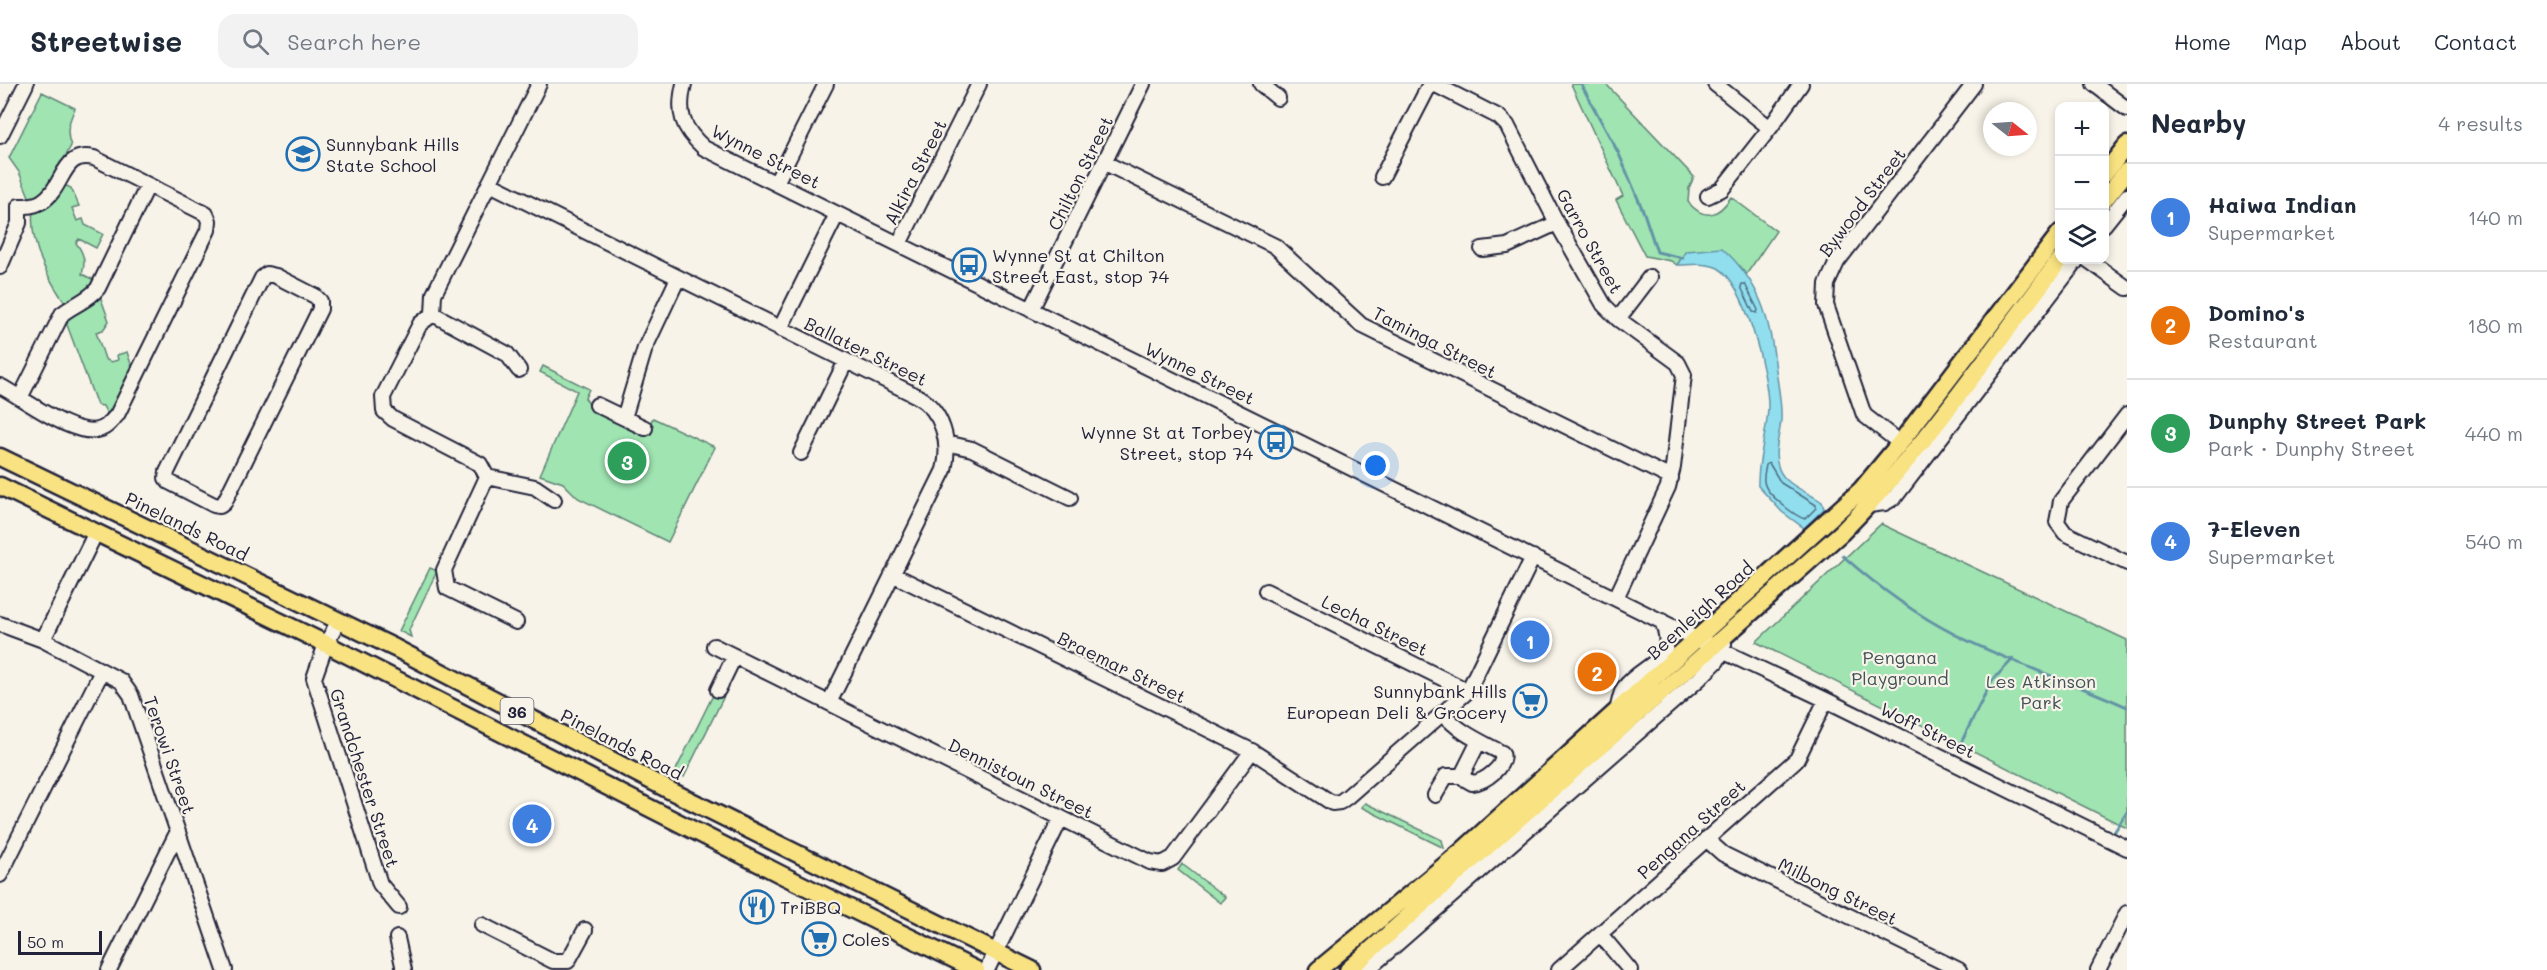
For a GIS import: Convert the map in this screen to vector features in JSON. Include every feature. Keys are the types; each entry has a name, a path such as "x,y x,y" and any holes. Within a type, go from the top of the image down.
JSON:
{"main road":[{"path":"2109,168 2127,145"},
{"path":"2109,194 2127,171"},
{"name":"Beenleigh Road","path":"1318,970 1461,852 1861,490 1900,443 2055,241"},
{"name":"Beenleigh Road","path":"1347,970 1717,648 1728,634 1841,533 1905,463 2057,264"},
{"name":"Pinelands Road","path":"0,456 395,648 660,786 1032,970"},
{"name":"36","path":"0,486 326,644 782,875 976,970"}],"street":[{"path":"0,136 26,84"},
{"path":"539,84 434,294 433,314 420,324 383,397 384,411 393,419 480,464 487,477 535,487 554,500"},
{"name":"Wynne Street","path":"684,84 681,98 683,120 689,135 704,148 1717,648"},
{"path":"776,183 826,84"},
{"name":"Alkira Street","path":"899,244 979,84"},
{"name":"Chilton Street","path":"1031,310 1143,84"},
{"path":"1261,84 1278,98"},
{"path":"1382,177 1432,84"},
{"name":"Garro Street","path":"1432,84 1500,117 1507,125 1557,223 1604,305 1618,319 1678,363 1684,375 1671,478 1616,598"},
{"path":"1715,84 1770,128"},
{"path":"1708,196 1722,189 1801,84"},
{"name":"Bywood Street","path":"1900,443 1864,415 1826,304 1827,284 1837,262 1974,84"},
{"path":"2094,84 2127,109"},
{"path":"0,267 19,223 19,206 34,205 43,201 56,189 68,164 85,156 94,158 206,214 209,221 208,230 117,415 102,429 84,431 31,406 21,396 0,386"},
{"name":"Taminga Street","path":"1105,163 1275,246 1361,325 1671,478"},
{"name":"Ballater Street","path":"490,184 929,403 936,413 948,446"},
{"path":"21,396 62,315 69,308 92,296 98,288 148,185"},
{"path":"2109,219 2127,196"},
{"path":"780,329 837,213"},
{"path":"1482,249 1507,246 1557,223"},
{"name":"Beenleigh Road","path":"1869,505 1885,503 1895,497 2074,264"},
{"path":"2094,264 2127,288"},
{"path":"267,274 276,276 315,296 320,301 320,309 217,512 169,482 166,478 167,472 262,278 267,274"},
{"path":"1618,319 1650,277"},
{"path":"624,418 645,348 678,278"},
{"path":"433,314 507,354 519,370"},
{"path":"801,453 846,361"},
{"path":"597,405 645,428"},
{"path":"2127,415 2061,501 2057,522 2065,533 2127,563"},
{"path":"829,703 944,470 948,446 955,445 972,449 1070,498"},
{"path":"487,477 444,570 444,577 447,588 516,622"},
{"path":"43,640 96,532"},
{"path":"1436,795 1446,776 1463,776 1472,783 1478,783 1504,760 1502,753 1454,726 1443,713 1468,691 1533,557"},
{"name":"Braemar Street","path":"892,574 1252,751 1332,803 1340,802 1347,797 1443,713"},
{"name":"Lecha Street","path":"1266,591 1468,691"},
{"path":"1617,711 1623,690 1658,659 1667,647 1668,641 1662,621"},
{"name":"Grandchester Street","path":"338,622 326,644 314,678 380,884 399,908"},
{"name":"Terowi Street","path":"0,624 43,640 121,681 131,695 225,970"},
{"name":"Dennistoun Street","path":"714,646 1149,862 1162,864 1173,858 1252,751"},
{"name":"Beenleigh Road","path":"1367,970 1699,679 1717,661 1717,648"},
{"name":"Woff Street","path":"1717,648 2127,848"},
{"path":"718,690 734,657"},
{"path":"0,875 102,671"},
{"name":"Pengana Street","path":"1559,970 1797,759 1826,700"},
{"path":"1463,776 1479,741"},
{"path":"987,970 1061,818"},
{"path":"109,970 177,833"},
{"name":"Milbong Street","path":"1706,839 1723,855 1959,970"},
{"path":"2098,970 2127,913"},
{"path":"482,925 550,966 568,961 585,930"},
{"path":"1600,934 1630,970"},
{"path":"397,938 404,970"}],"green space":[{"path":"1571,84 1606,84 1694,177 1689,188 1688,202 1694,208 1705,214 1711,214 1721,209 1731,197 1776,231 1746,275 1740,266 1686,251 1677,265 1671,261 1645,256 1616,200 1623,196"},
{"path":"42,92 75,108 68,127 71,146 46,190 30,199 19,172 9,158"},
{"path":"62,184 71,188 79,206 72,208 77,221 83,219 85,225 103,234 96,248 79,239 76,243 84,258 82,274 94,280 85,291 65,303 41,259 32,222 33,210"},
{"path":"99,293 109,321 103,330 96,332 105,359 111,362 118,360 117,355 127,352 133,370 113,412 108,416 103,406 97,405 67,325 68,314"},
{"path":"543,366 589,389 585,398 590,406 644,433 653,418 715,447 668,542 578,498 563,483 540,475 577,391 540,372"},
{"name":"Les Atkinson Park","path":"1881,524 2127,640 2127,828 1756,642"},
{"path":"430,568 437,571 409,630 411,637 399,631"},
{"path":"715,691 724,696 684,777 675,772"},
{"path":"1365,803 1442,840 1444,848 1361,807"},
{"path":"1182,864 1225,897 1220,903 1178,870"}],"water":[{"path":"1722,248 1735,261 1755,289 1767,318 1781,407 1776,451 1779,469 1786,480 1822,502 1824,509 1804,528 1782,512 1758,486 1768,408 1767,394 1754,332 1737,292 1728,277 1718,268 1703,264 1677,265 1686,251"}],"waterway":[{"path":"1581,84 1619,154 1644,213 1657,252 1683,258"},
{"path":"1843,556 1896,598 1954,634 2127,707"},
{"path":"1959,747 1991,682 2013,659"},
{"path":"2115,831 2127,812"}],"place":[{"name":"Sunnybank Hills State School","path":"303,154"},
{"name":"Wynne St at Chilton Street East, stop 74","path":"969,265"},
{"name":"Wynne St at Torbey Street, stop 74","path":"1276,442"},
{"name":"Dunphy Street Park","path":"627,461"},
{"name":"Haiwa Indian","path":"1530,640"},
{"name":"Domino's","path":"1597,672"},
{"name":"Sunnybank Hills European Deli & Grocery","path":"1530,701"},
{"name":"7-Eleven","path":"532,824"},
{"name":"TriBBQ","path":"757,907"},
{"name":"Coles","path":"819,939"}],"park label":[{"name":"Pengana Playground","path":"1900,667"}]}
